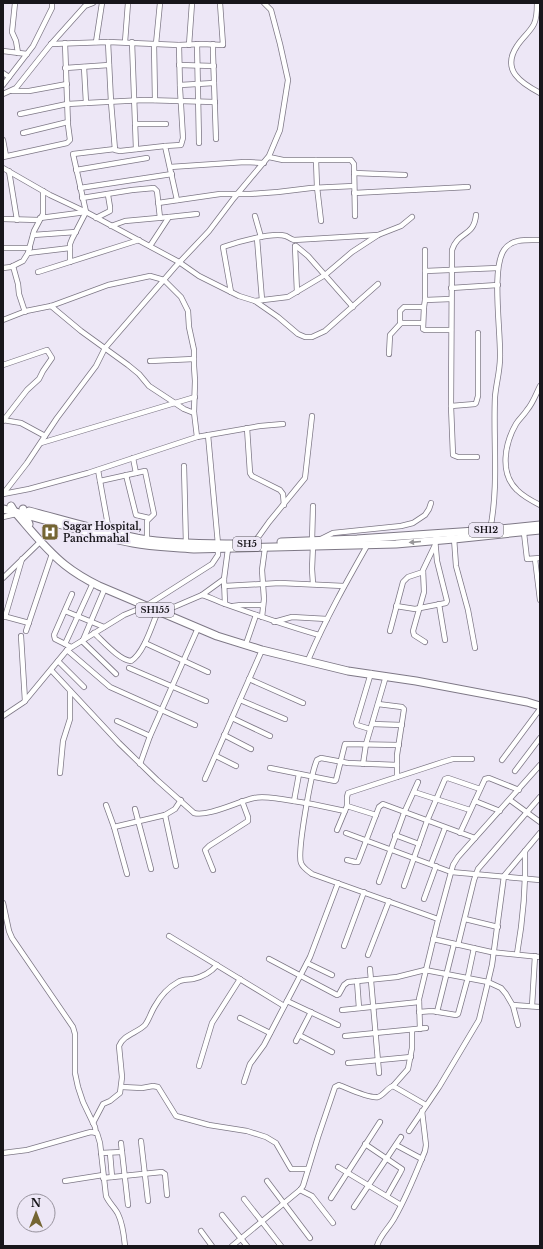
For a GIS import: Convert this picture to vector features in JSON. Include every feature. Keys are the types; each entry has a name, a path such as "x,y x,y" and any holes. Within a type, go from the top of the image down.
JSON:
{"main road":[{"path":"3,504 14,511"},
{"path":"3,509 24,512 85,532 132,543 164,547 194,549 218,546 228,549 264,548 314,542 334,545 369,541 396,544 434,538"},
{"name":"SH155","path":"14,511 52,554 66,566 93,583 247,641 342,668 422,678 540,703"},
{"name":"SH5","path":"24,512 147,540 186,544 218,546 348,539"},
{"name":"SH155","path":"24,512 28,522 61,558 88,576 148,604 158,611 217,636 262,650 328,664"},
{"name":"SH12","path":"348,539 369,541 395,536 434,538 540,525"},
{"path":"454,536 524,533 540,530"},
{"name":"SH155","path":"371,672 527,702 540,707"}],"street":[{"path":"15,3 12,32 16,41 18,53"},
{"path":"3,85 33,46 52,8 52,3"},
{"path":"3,94 16,88 84,5 93,3"},
{"path":"96,42 102,3"},
{"path":"125,42 128,3"},
{"path":"155,100 155,44 160,3"},
{"path":"189,45 192,3"},
{"path":"51,44 132,42 179,45 223,45 220,3"},
{"path":"264,3 271,10 288,80 280,130 268,157 209,231 105,348 96,366 3,494 29,489 98,470 197,436 283,424"},
{"path":"537,3 538,11 534,25 517,45 511,60 512,67 517,78 525,85 540,93"},
{"path":"108,42 115,149"},
{"path":"132,42 136,149"},
{"path":"3,140 5,157 67,143 70,140 65,43"},
{"path":"197,44 199,144"},
{"path":"213,44 216,139"},
{"path":"70,262 70,248 72,239 86,212 73,154 115,149 120,151 181,145 183,138 179,45"},
{"path":"3,51 26,54"},
{"path":"66,68 109,66"},
{"path":"179,66 214,66"},
{"path":"84,67 86,103"},
{"path":"3,73 9,77"},
{"path":"180,85 214,83"},
{"path":"10,90 30,92 66,84"},
{"path":"20,114 67,104 155,100 215,102"},
{"path":"23,133 68,122"},
{"path":"135,124 166,124"},
{"path":"165,146 177,200"},
{"path":"268,157 283,160 351,160 354,164 355,216"},
{"path":"76,170 147,158"},
{"path":"316,160 317,187 321,221"},
{"path":"170,167 245,162 264,163"},
{"path":"3,168 43,191 180,262 199,276 231,292 255,301 298,334 305,337 312,338 325,331 378,284"},
{"path":"10,171 17,220"},
{"path":"354,173 405,175"},
{"path":"80,188 172,174"},
{"path":"158,203 220,194 237,195 317,187 354,186"},
{"path":"354,193 468,187"},
{"path":"82,198 154,188 157,191 160,218"},
{"path":"3,268 13,266 24,260 29,250 39,219 43,214 43,191"},
{"path":"96,218 110,211 108,195"},
{"path":"3,219 39,219 86,212"},
{"path":"111,226 125,221 197,214"},
{"path":"255,216 259,238 262,300"},
{"path":"476,216 473,227 455,241 452,250 451,406 454,455 458,457 477,457"},
{"path":"150,246 169,217"},
{"path":"255,301 288,298 325,274 352,252 378,235 401,226 412,217"},
{"path":"33,235 76,232"},
{"path":"231,292 223,247 238,242 284,235 294,240 378,235"},
{"path":"38,272 139,240"},
{"path":"294,240 296,246 297,292"},
{"path":"490,530 496,476 495,397 500,358 498,268 501,255 505,248 516,241 540,240"},
{"path":"296,246 325,274 353,307"},
{"path":"3,248 29,250 70,248"},
{"path":"425,250 425,300 422,323 423,329 451,330"},
{"path":"13,266 24,312"},
{"path":"425,271 498,268"},
{"path":"3,320 24,312 51,306 108,285 150,276 164,280 181,298 188,311 189,327 193,343 195,381 194,413 197,436"},
{"path":"451,288 498,286"},
{"path":"425,300 451,299"},
{"path":"51,306 81,331 139,374 149,386 184,409 194,413"},
{"path":"389,354 390,335 401,323 400,311 402,308 424,308"},
{"path":"401,323 422,323"},
{"path":"451,406 476,403 478,396 478,333"},
{"path":"3,365 47,350 52,358 39,379 27,390 3,420"},
{"path":"150,361 194,360"},
{"path":"540,386 531,405 517,423 510,437 506,454 506,470 509,478 517,490 540,505"},
{"path":"41,443 195,397"},
{"path":"254,543 269,522 300,485 306,475 312,416"},
{"path":"3,420 21,422 45,436"},
{"path":"247,428 250,473 252,476 280,490 283,494 284,504"},
{"path":"3,716 25,701 69,648 124,615 148,604 212,564 218,555 218,546 208,435"},
{"path":"133,458 136,473"},
{"path":"184,466 186,544"},
{"path":"98,470 109,531"},
{"path":"100,482 144,471 146,472 154,514 147,521 147,540"},
{"path":"126,475 136,515 149,518"},
{"path":"314,542 333,533 401,526 413,523 425,515 429,510 430,503"},
{"path":"313,506 313,584"},
{"path":"3,516 14,511"},
{"path":"524,533 526,557 528,559 537,559 540,600"},
{"path":"454,536 455,558 468,610 475,648"},
{"path":"425,642 413,634 424,592 422,572 434,538"},
{"path":"396,606 414,610 446,603 447,600 437,561 434,538"},
{"path":"3,578 41,541"},
{"path":"309,658 327,619 369,541"},
{"path":"262,617 264,584 262,570 264,548"},
{"path":"225,604 224,579 228,549"},
{"path":"26,631 52,554"},
{"path":"22,559 4,617 29,623"},
{"path":"390,632 403,582 405,579 422,572"},
{"path":"168,610 202,595 224,579"},
{"path":"65,644 93,583"},
{"path":"224,586 313,584 344,586"},
{"path":"82,640 106,588"},
{"path":"72,594 54,637 65,644 110,687 195,725"},
{"path":"202,595 274,622 319,635"},
{"path":"438,604 445,640"},
{"path":"231,606 263,605"},
{"path":"65,611 104,627"},
{"path":"94,633 125,660 133,660 138,656 145,643 158,611"},
{"path":"247,641 256,615"},
{"path":"274,622 292,617 327,619"},
{"path":"140,764 150,736 198,628"},
{"path":"21,636 25,701"},
{"path":"82,640 116,674"},
{"path":"145,643 208,672"},
{"path":"205,779 262,650"},
{"path":"58,661 84,687"},
{"path":"129,668 206,701"},
{"path":"51,670 140,764 191,810 198,814 242,801 263,797 346,809 376,816"},
{"path":"371,672 356,723 357,725 371,727 402,725"},
{"path":"363,764 366,744 386,676"},
{"path":"249,679 303,703"},
{"path":"60,773 63,741 70,719 70,691"},
{"path":"240,700 285,719"},
{"path":"378,704 403,707 404,711 398,745 397,777"},
{"path":"502,760 540,707"},
{"path":"232,718 270,736"},
{"path":"117,721 150,736"},
{"path":"224,736 251,749"},
{"path":"515,771 540,738"},
{"path":"270,768 335,781 341,762 343,746 345,744 398,745"},
{"path":"216,756 236,766"},
{"path":"397,765 363,764 321,758 318,759 315,763 307,803 302,834 301,863 312,874 438,919"},
{"path":"337,830 346,809 346,797 348,793 453,759 472,759"},
{"path":"420,1029 419,1002 425,970 451,872 458,857 540,765"},
{"path":"294,801 299,774"},
{"path":"404,886 443,780 446,778 480,789"},
{"path":"460,833 474,801 487,778 519,790"},
{"path":"379,882 395,835 418,782"},
{"path":"414,792 470,810"},
{"path":"437,1012 456,944 465,919 476,874 482,864 540,798"},
{"path":"114,827 165,815 175,809 180,800"},
{"path":"510,800 540,822"},
{"path":"213,870 205,850 248,821 242,801"},
{"path":"474,801 500,811"},
{"path":"106,804 127,874"},
{"path":"347,860 358,862 379,807 383,804 427,822 475,838"},
{"path":"135,809 151,869"},
{"path":"165,815 176,866"},
{"path":"424,899 445,828"},
{"path":"346,833 451,872 540,880"},
{"path":"408,1131 439,1087 479,1020 494,952 504,876 540,834"},
{"path":"395,835 419,844"},
{"path":"517,954 526,879 525,851"},
{"path":"244,1082 250,1064 264,1045 301,976 322,928 338,883"},
{"path":"344,946 364,892"},
{"path":"368,955 388,901"},
{"path":"3,903 12,938 56,1001 74,1031 75,1073 78,1087 96,1133 99,1136 106,1196 116,1210 120,1219 125,1246"},
{"path":"465,919 498,927"},
{"path":"169,936 284,1006"},
{"path":"433,939 494,952 537,956 532,1006"},
{"path":"419,1012 432,1011 456,1015 458,1014 468,978 474,948"},
{"path":"269,959 337,995 346,983 397,977 425,970 488,982 504,990 513,1005 518,1025"},
{"path":"307,963 332,975"},
{"path":"93,1123 96,1115 104,1103 119,1095 122,1087 118,1048 121,1041 144,1026 157,1002 178,981 193,979 201,976 212,970 216,965"},
{"path":"370,968 379,1073"},
{"path":"199,1066 212,1023 240,979"},
{"path":"357,981 359,1008"},
{"path":"287,1001 338,1025"},
{"path":"342,1010 419,1002"},
{"path":"513,1005 540,1007"},
{"path":"296,1041 311,1012"},
{"path":"240,1018 270,1033"},
{"path":"345,1036 426,1028"},
{"path":"232,1246 284,1204 303,1186 335,1086 339,1085 374,1097 382,1095 406,1072 411,1057 412,1030"},
{"path":"299,1035 332,1052"},
{"path":"348,1063 411,1057"},
{"path":"393,1086 426,1105"},
{"path":"122,1087 158,1087 176,1116 209,1125 247,1131 266,1137 276,1143 291,1169 308,1170"},
{"path":"377,1246 401,1206 422,1159 426,1145 422,1111"},
{"path":"331,1198 380,1122"},
{"path":"3,1153 27,1150 87,1133 96,1133"},
{"path":"354,1207 401,1137"},
{"path":"141,1141 148,1201"},
{"path":"121,1143 128,1205"},
{"path":"365,1144 401,1168 402,1171 387,1196"},
{"path":"396,1145 422,1159"},
{"path":"101,1153 122,1152"},
{"path":"110,1153 112,1177"},
{"path":"338,1167 401,1206"},
{"path":"65,1181 103,1176 112,1177 144,1173 164,1173 166,1178 167,1195"},
{"path":"266,1181 310,1238"},
{"path":"300,1190 312,1196 333,1223"},
{"path":"244,1199 280,1246"},
{"path":"222,1215 247,1246"},
{"path":"201,1231 212,1246"}],"place":[{"name":"Sagar Hospital, Panchmahal","path":"50,532"}]}
